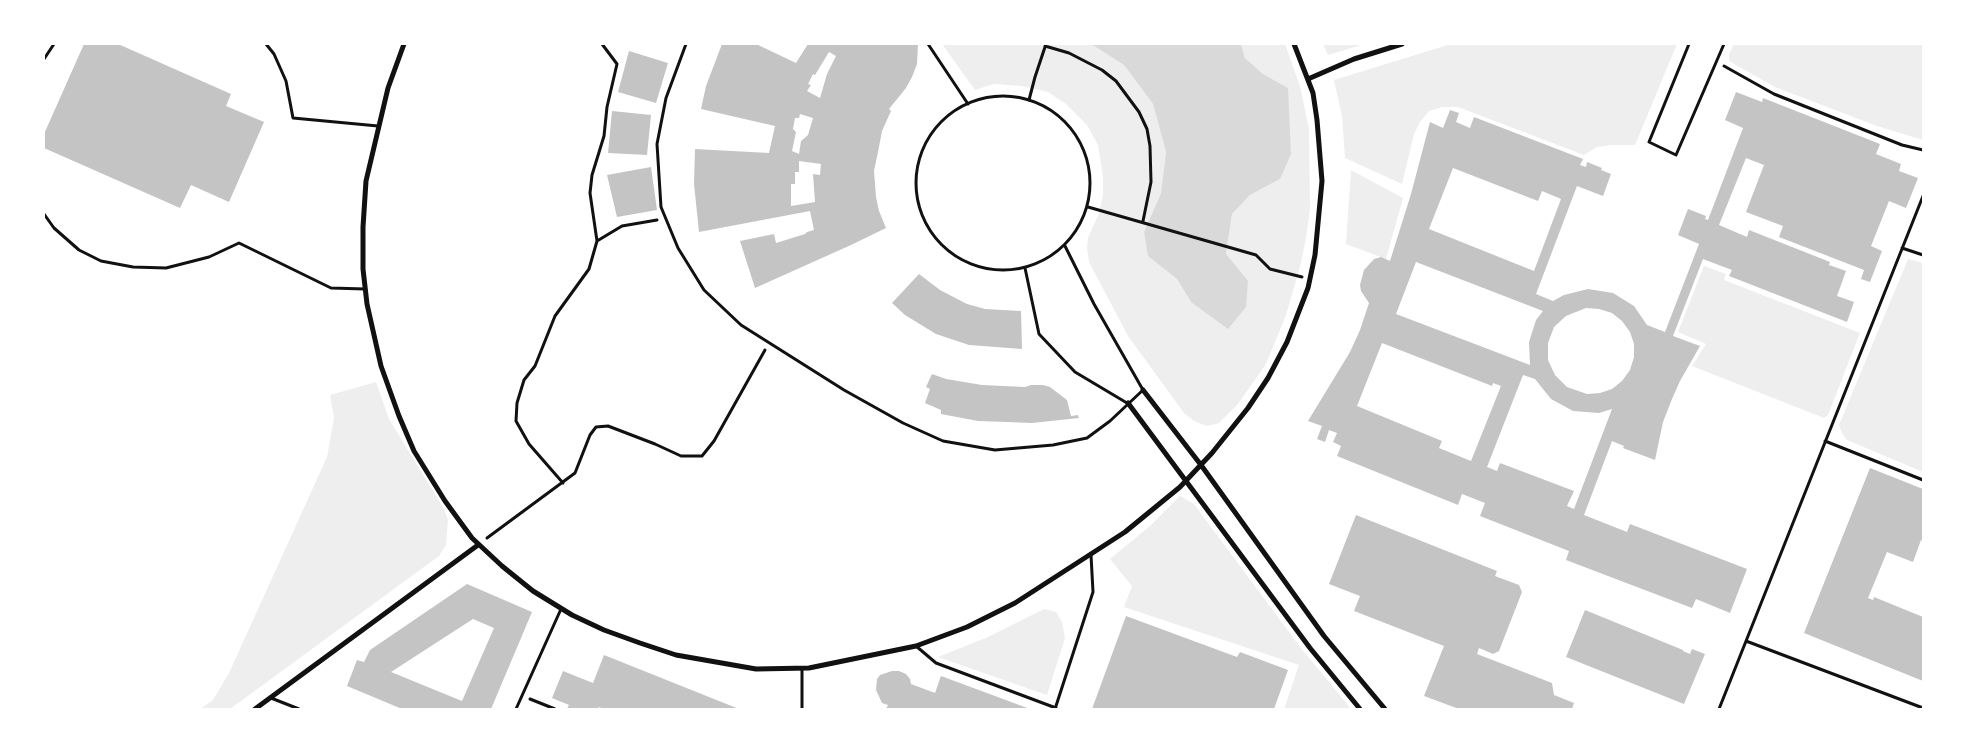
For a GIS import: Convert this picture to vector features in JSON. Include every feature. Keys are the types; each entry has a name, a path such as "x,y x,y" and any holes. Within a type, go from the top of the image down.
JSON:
{"street":[{"path":"404,44 388,88 366,181 363,269 374,337 381,366 414,451 445,501 478,544 533,591 562,609 604,630 676,656 756,669 802,668 916,646 967,627 1015,603 1125,532 1201,465 1248,408 1268,378 1287,342 1310,279 1316,256 1322,181 1317,120 1313,93 1294,44"},
{"path":"1308,79 1354,60 1402,44"},
{"path":"1143,390 1201,465 1324,636 1385,709"},
{"path":"1128,404 1310,648 1360,709"},
{"path":"255,709 478,544"}],"lane":[{"path":"44,59 54,44"},
{"path":"266,44 274,54 286,81 293,118 378,126"},
{"path":"686,44 666,98 657,144 661,207 678,248 704,290 741,325 844,390 903,422 943,441 995,450 1053,444 1087,438 1110,421 1143,390 1094,304 1065,246"},
{"path":"928,44 968,104"},
{"path":"1689,44 1649,142 1676,155 1724,44"},
{"path":"993,96 1012,96 1030,100 1045,106 1059,116 1071,128 1080,142 1087,157 1090,174 1091,190 1088,207 1075,234 1065,246 1036,265 1002,271 968,263 952,254 939,243 928,229 921,213 916,196 916,179 918,161 924,145 933,130 945,117 968,104 993,96"},
{"path":"1719,709 1923,196"},
{"path":"44,214 54,228 79,250 101,261 133,267 166,268 209,257 239,243 331,288 366,289"},
{"path":"1902,248 1923,254"},
{"path":"1025,268 1039,334 1075,372 1128,404"},
{"path":"1826,441 1923,480"},
{"path":"916,646 936,663 1055,709 1093,592 1091,555"},
{"path":"516,709 562,609"},
{"path":"1746,641 1923,708"},
{"path":"802,668 802,709"},
{"path":"271,698 299,709"}],"path":[{"path":"563,483 529,444 516,421 517,403 524,380 535,366 555,316 589,269 597,241 590,193 592,175 604,136 607,107 617,64 602,44"},
{"path":"1030,100 1035,77 1046,45 1069,53 1102,70 1116,81 1139,112 1147,129 1150,146 1151,182 1143,221"},
{"path":"1716,62 1774,94 1902,145 1923,150"},
{"path":"1088,207 1143,221 1256,255 1270,269 1310,279"},
{"path":"597,241 622,226 636,222 666,219"},
{"path":"478,544 575,473 590,435 596,427 608,426 681,456 702,456 714,441 769,344"},
{"path":"522,696 555,709"}],"shaded area":[{"path":"942,44 1091,44 1124,65 1153,104 1166,152 1161,193 1144,232 1148,255 1177,279 1191,302 1226,254 1232,214 1250,195 1280,179 1288,88 1263,74 1245,58 1241,44 1285,44 1300,86 1309,129 1310,209 1306,238 1286,315 1266,364 1238,404 1219,423 1207,426 1194,421 1184,413 1128,336 1089,262 1088,238 1099,213 1103,195 1103,177 1098,145 1087,125 1066,104 1048,92 1022,86 994,84 975,90"},
{"path":"1091,44 1241,44 1245,58 1263,74 1288,88 1291,154 1280,179 1250,195 1232,214 1226,254 1248,281 1246,307 1228,329 1191,302 1177,279 1148,256 1144,232 1161,193 1166,152 1153,104 1124,65"},
{"path":"1323,44 1365,44 1328,55"},
{"path":"1451,44 1677,44 1635,145 1597,147 1584,155 1458,107 1442,107 1429,111 1420,122 1414,134 1402,184 1345,158 1342,116 1334,80"},
{"path":"1734,44 1923,44 1923,140 1877,126 1775,87 1729,61 1729,54"},
{"path":"1351,170 1403,198 1386,259 1346,244"},
{"path":"1908,259 1923,263 1923,472 1847,440 1839,425"},
{"path":"1704,266 1726,274 1724,280 1860,333 1828,415 1824,418 1692,366 1706,344 1678,332"},
{"path":"376,382 389,419 444,509 448,520 446,545 439,556 230,709 200,709 213,700 229,673 327,457 334,418 330,395"},
{"path":"1180,496 1194,504 1300,647 1351,709 1284,709 1299,665 1124,607 1132,586 1110,559 1150,526"},
{"path":"1044,609 1056,612 1062,622 1065,638 1047,695 938,657 988,637"}],"building":[{"path":"84,44 118,44 231,94 226,106 264,122 229,202 191,185 180,208 44,148 44,134"},
{"path":"722,44 756,44 796,63 808,44 918,44 917,64 912,77 906,88 889,109 891,111 882,131 874,171 876,197 886,228 755,288 740,241 774,234 776,243 805,234 814,230 810,211 699,232 694,184 695,149 769,153 775,126 701,109 706,86","holes":["829,52 836,56 827,74 820,98 807,91 811,85 808,84","800,114 813,118 808,135 801,141 799,154 792,151 796,132 793,129 795,118 799,118","799,161 821,164 820,175 813,174 815,202 791,206 791,184 795,184 795,172 799,172"]},
{"path":"629,51 668,63 656,103 618,92"},
{"path":"1736,92 1762,102 1763,98 1880,144 1876,154 1901,164 1899,171 1918,178 1906,208 1889,201 1871,246 1882,251 1870,282 1861,279 1864,270 1779,237 1783,226 1746,212 1764,165 1746,158 1719,225 1747,237 1749,230 1830,262 1829,265 1846,271 1837,296 1854,302 1847,322 1729,276 1732,270 1703,259 1673,336 1700,346 1672,399 1663,422 1655,460 1623,448 1624,446 1612,441 1584,515 1627,532 1630,524 1747,569 1730,613 1696,599 1692,608 1566,560 1569,551 1480,516 1485,503 1462,494 1458,505 1337,456 1341,446 1333,442 1337,433 1329,430 1325,442 1317,439 1322,426 1308,421 1350,352 1360,330 1369,303 1361,291 1360,285 1364,270 1374,259 1381,257 1390,261 1411,194 1430,122 1443,128 1450,110 1459,113 1456,122 1470,128 1474,117 1583,159 1580,165 1586,167 1587,162 1611,174 1603,196 1577,186 1536,294 1553,301 1564,295 1588,289 1613,293 1634,306 1647,325 1665,332 1699,244 1678,235 1688,209 1706,216 1705,219 1708,220 1743,128 1725,120","holes":["1453,168 1538,201 1542,191 1561,199 1534,271 1429,229","1416,262 1543,311 1536,320 1529,342 1530,365 1396,314","1586,308 1599,309 1612,313 1622,321 1630,332 1634,344 1634,357 1630,370 1622,381 1612,389 1600,393 1587,394 1567,387 1555,375 1548,360 1548,343 1554,327 1566,316","1382,343 1492,386 1493,383 1501,386 1471,461 1439,448 1442,441 1357,406","1523,375 1535,379 1551,399 1573,411 1599,413 1612,409 1574,509 1567,506 1574,491 1500,463 1497,471 1487,467"]},
{"path":"612,111 651,115 647,155 608,153"},
{"path":"651,167 657,210 617,217 607,175"},
{"path":"919,274 940,290 967,304 985,309 1021,311 1022,349 969,345 936,334 905,315 892,303"},
{"path":"932,374 946,379 982,385 1025,387 1043,385 1050,387 1067,400 1071,416 1078,415 1079,418 1032,423 978,421 941,414 941,410 925,403 930,389 926,387"},
{"path":"1870,468 1923,489 1923,541 1921,540 1913,562 1887,552 1868,598 1873,600 1874,597 1923,617 1923,681 1804,633"},
{"path":"1356,515 1497,571 1495,576 1519,585 1522,592 1499,651 1493,654 1479,648 1477,654 1552,683 1554,695 1574,703 1572,709 1459,709 1424,696 1444,646 1354,611 1360,596 1329,584"},
{"path":"467,584 532,612 491,709 402,709 347,686 357,660 364,662 370,650","holes":["473,619 494,628 462,701 391,672"]},
{"path":"1585,610 1690,654 1692,649 1705,654 1684,704 1566,657"},
{"path":"1126,616 1237,657 1240,652 1288,670 1274,709 1092,709"},
{"path":"604,655 739,709 604,709 599,707 598,709 567,709 569,705 552,698 563,671 593,683"},
{"path":"892,671 906,674 911,684 935,693 941,676 1030,709 886,709 888,705 882,703 876,690 877,679 880,675"}]}
